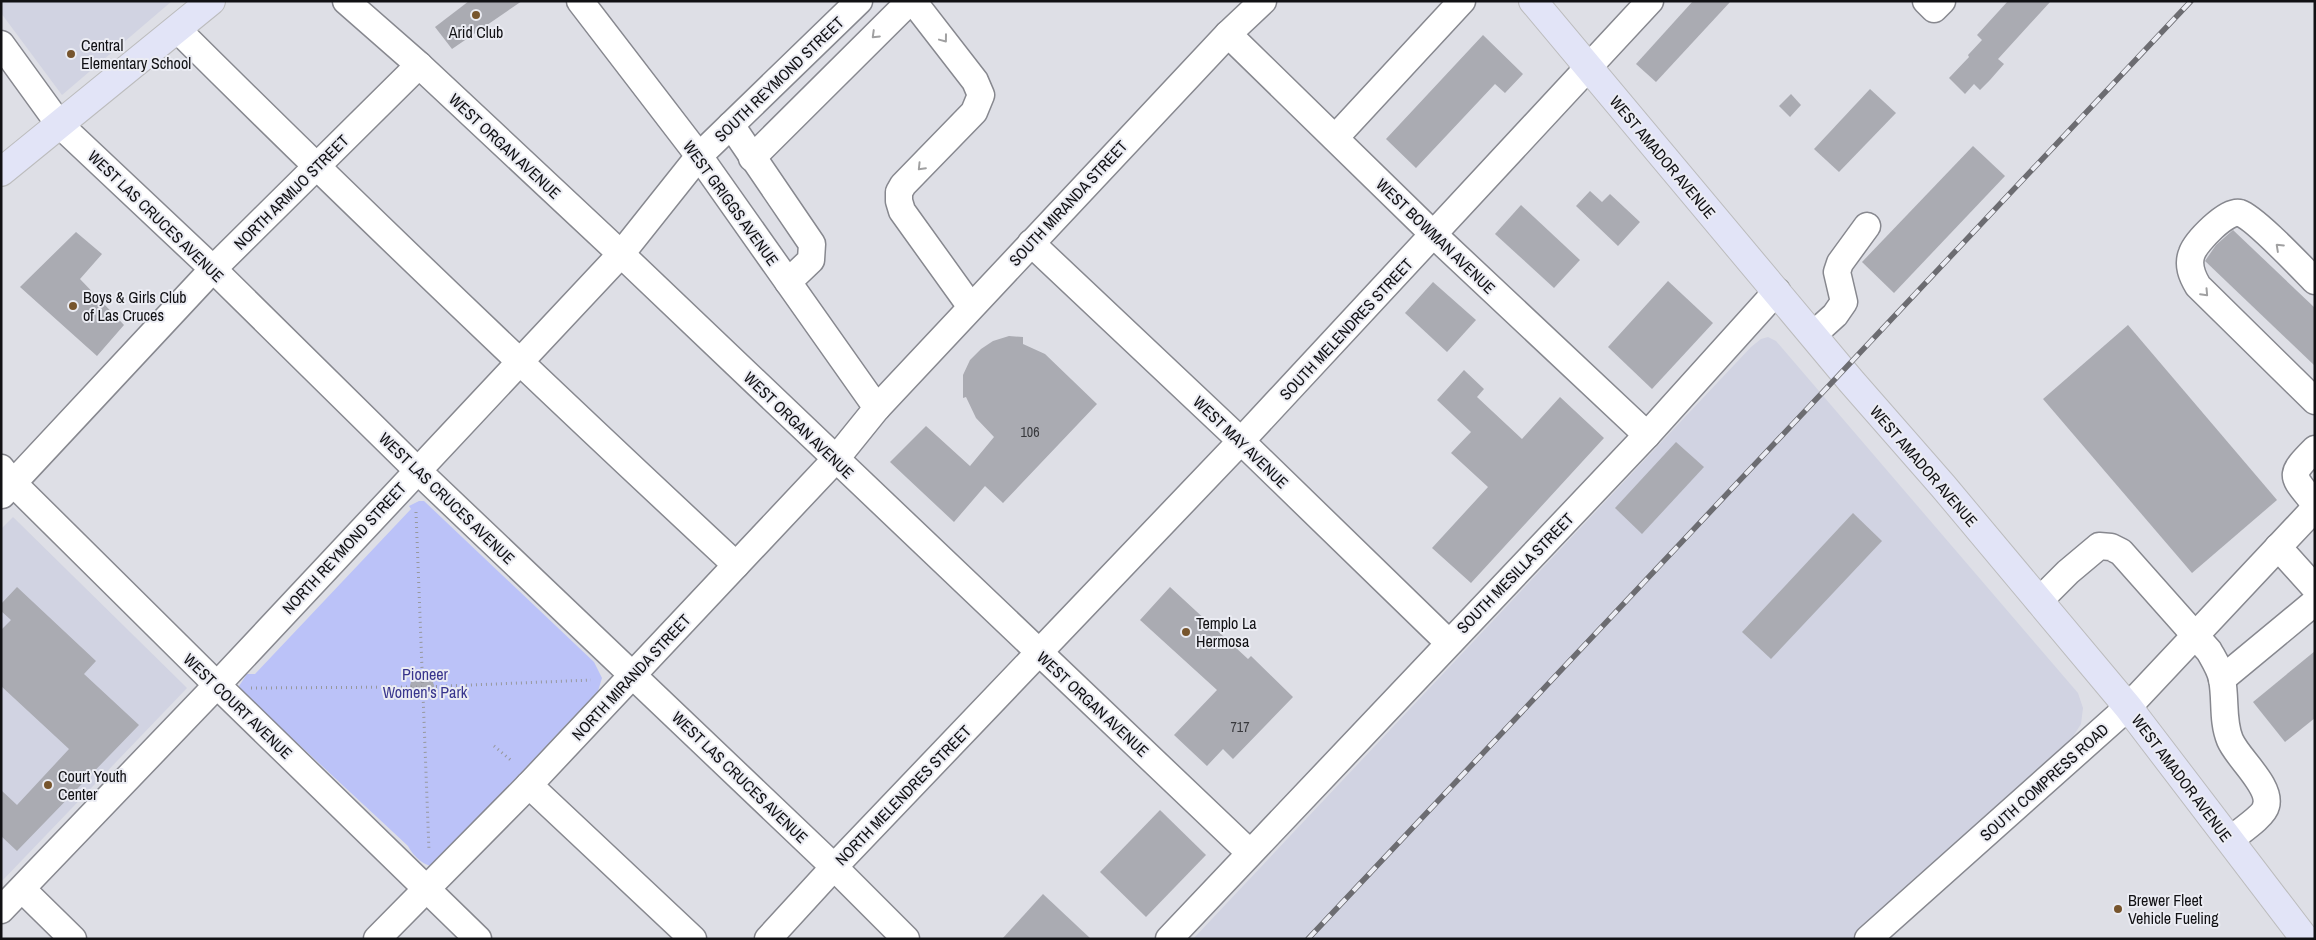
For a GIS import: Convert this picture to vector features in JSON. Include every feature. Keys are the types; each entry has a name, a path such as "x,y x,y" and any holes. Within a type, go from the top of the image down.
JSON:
{"main road":[{"path":"1,172 210,1"},
{"name":"WEST AMADOR AVENUE","path":"1533,1 2128,707 2305,939"}],"street":[{"name":"WEST ORGAN AVENUE","path":"346,1 419,65 621,254 835,460 1249,852"},
{"name":"WEST GRIGGS AVENUE","path":"580,1 699,156 877,408"},
{"name":"SOUTH REYMOND STREET","path":"699,156 859,1"},
{"path":"752,158 911,1 975,81 981,95 974,112 903,185 899,201 907,220 971,307"},
{"name":"SOUTH MIRANDA STREET","path":"877,408 1228,34 1263,1"},
{"path":"1335,138 1462,1"},
{"name":"SOUTH MELENDRES STREET","path":"1039,653 1241,441 1650,1"},
{"path":"1926,1 1934,9 1942,1"},
{"path":"177,29 519,362 736,565"},
{"name":"WEST BOWMAN AVENUE","path":"1228,34 1434,235 1647,435"},
{"name":"WEST LAS CRUCES AVENUE","path":"1,44 59,124 213,269 417,470 834,867 906,939"},
{"name":"NORTH ARMIJO STREET","path":"5,482 213,269 419,65"},
{"path":"731,125 812,244 811,260 788,282"},
{"name":"NORTH REYMOND STREET","path":"1,910 217,685 621,254 699,156"},
{"path":"2315,280 2253,222 2239,213 2230,213 2222,219 2199,242 2192,253 2190,265 2192,276 2198,286 2315,401"},
{"path":"1813,335 1835,315 1844,302 1837,272 1840,263 1867,226"},
{"name":"WEST MAY AVENUE","path":"1031,243 1241,441 1448,643"},
{"name":"SOUTH MESILLA STREET","path":"1168,939 1647,435 1777,292"},
{"name":"NORTH MIRANDA STREET","path":"377,939 529,785 835,460 877,408"},
{"path":"2315,449 2296,468 2295,476 2315,504"},
{"name":"WEST COURT AVENUE","path":"5,482 478,939"},
{"name":"SOUTH COMPRESS ROAD","path":"1868,939 2128,707 2315,508"},
{"path":"2039,601 2099,546 2111,547 2121,552 2209,651 2222,679 2225,717 2230,740 2266,792 2266,806 2263,812 2230,840"},
{"path":"2278,547 2315,588"},
{"path":"2222,679 2315,602"},
{"name":"NORTH MELENDRES STREET","path":"768,939 834,867 1039,653"},
{"path":"529,785 693,939"},
{"path":"22,889 73,939"}],"path":[{"path":"416,512 429,851"},
{"path":"250,688 423,686 591,680"},
{"path":"494,746 513,762"}],"shaded area":[{"name":"Central Elementary School","path":"1,1 172,1 62,95 1,13"},
{"path":"1768,337 1776,341 2078,693 2083,708 2081,724 2067,746 1853,939 1193,939 1751,347 1761,339"},
{"name":"Court Youth Center","path":"13,517 187,688 1,882 1,529"}],"green space":[{"name":"Pioneer Women's Park","path":"419,501 424,501 594,662 602,678 598,691 433,866 425,864 418,859 408,846 239,690 239,686 247,674 255,674 411,509 409,506"}],"building":[{"name":"Arid Club","path":"469,1 522,1 452,49 435,27"},
{"path":"1693,1 1731,1 1656,82 1636,64"},
{"path":"2008,1 2051,1 1998,59 2004,64 1990,80 1980,90 1974,84 1965,94 1949,78 1982,40 1977,35"},
{"path":"1483,35 1523,74 1505,93 1495,84 1416,168 1386,139"},
{"path":"1870,89 1896,113 1839,172 1814,149"},
{"path":"1791,94 1801,105 1790,117 1779,106"},
{"path":"1973,146 2005,176 1894,293 1862,262"},
{"path":"1590,191 1602,202 1610,194 1640,222 1618,246 1576,206"},
{"path":"1521,205 1580,260 1554,288 1495,234"},
{"path":"2233,230 2315,308 2315,366 2205,261 2216,245"},
{"name":"Boys & Girls Club of Las Cruces","path":"76,232 102,254 80,279 124,325 97,356 20,287"},
{"path":"1668,281 1713,323 1652,389 1608,347"},
{"path":"1433,282 1476,320 1447,352 1405,313"},
{"path":"2128,325 2277,500 2192,573 2043,399"},
{"path":"1009,336 1023,337 1023,344 1045,354 1097,404 1003,503 985,486 954,522 890,462 926,426 970,466 994,437 976,418 966,397 963,398 963,375 970,360 981,349 993,341"},
{"path":"1464,370 1484,389 1477,397 1522,439 1560,397 1604,438 1471,583 1432,548 1488,487 1451,453 1471,432 1437,400"},
{"path":"1676,442 1704,467 1642,534 1615,508"},
{"path":"1853,513 1882,541 1771,659 1742,632"},
{"path":"17,587 96,661 84,674 139,725 17,851 1,836 1,790 17,805 69,749 1,686 1,630 11,620 1,611 1,604"},
{"path":"1170,587 1248,659 1251,656 1293,697 1233,759 1223,749 1207,766 1174,735 1217,690 1140,620"},
{"path":"2315,651 2315,718 2285,742 2253,702"},
{"path":"422,675 427,676 433,682 433,692 427,698 422,699 417,698 411,692 410,687 411,682 417,676"},
{"path":"1160,810 1206,855 1146,917 1100,872"},
{"path":"1043,894 1091,939 1002,939"}],"railway":[{"path":"1308,939 2191,1"}],"place":[{"name":"Arid Club","path":"476,15"},
{"name":"Central Elementary School","path":"71,54"},
{"name":"Boys & Girls Club of Las Cruces","path":"73,306"},
{"name":"Templo La Hermosa","path":"1186,632"},
{"name":"Court Youth Center","path":"48,785"},
{"name":"Brewer Fleet Vehicle Fueling","path":"2118,909"}]}
